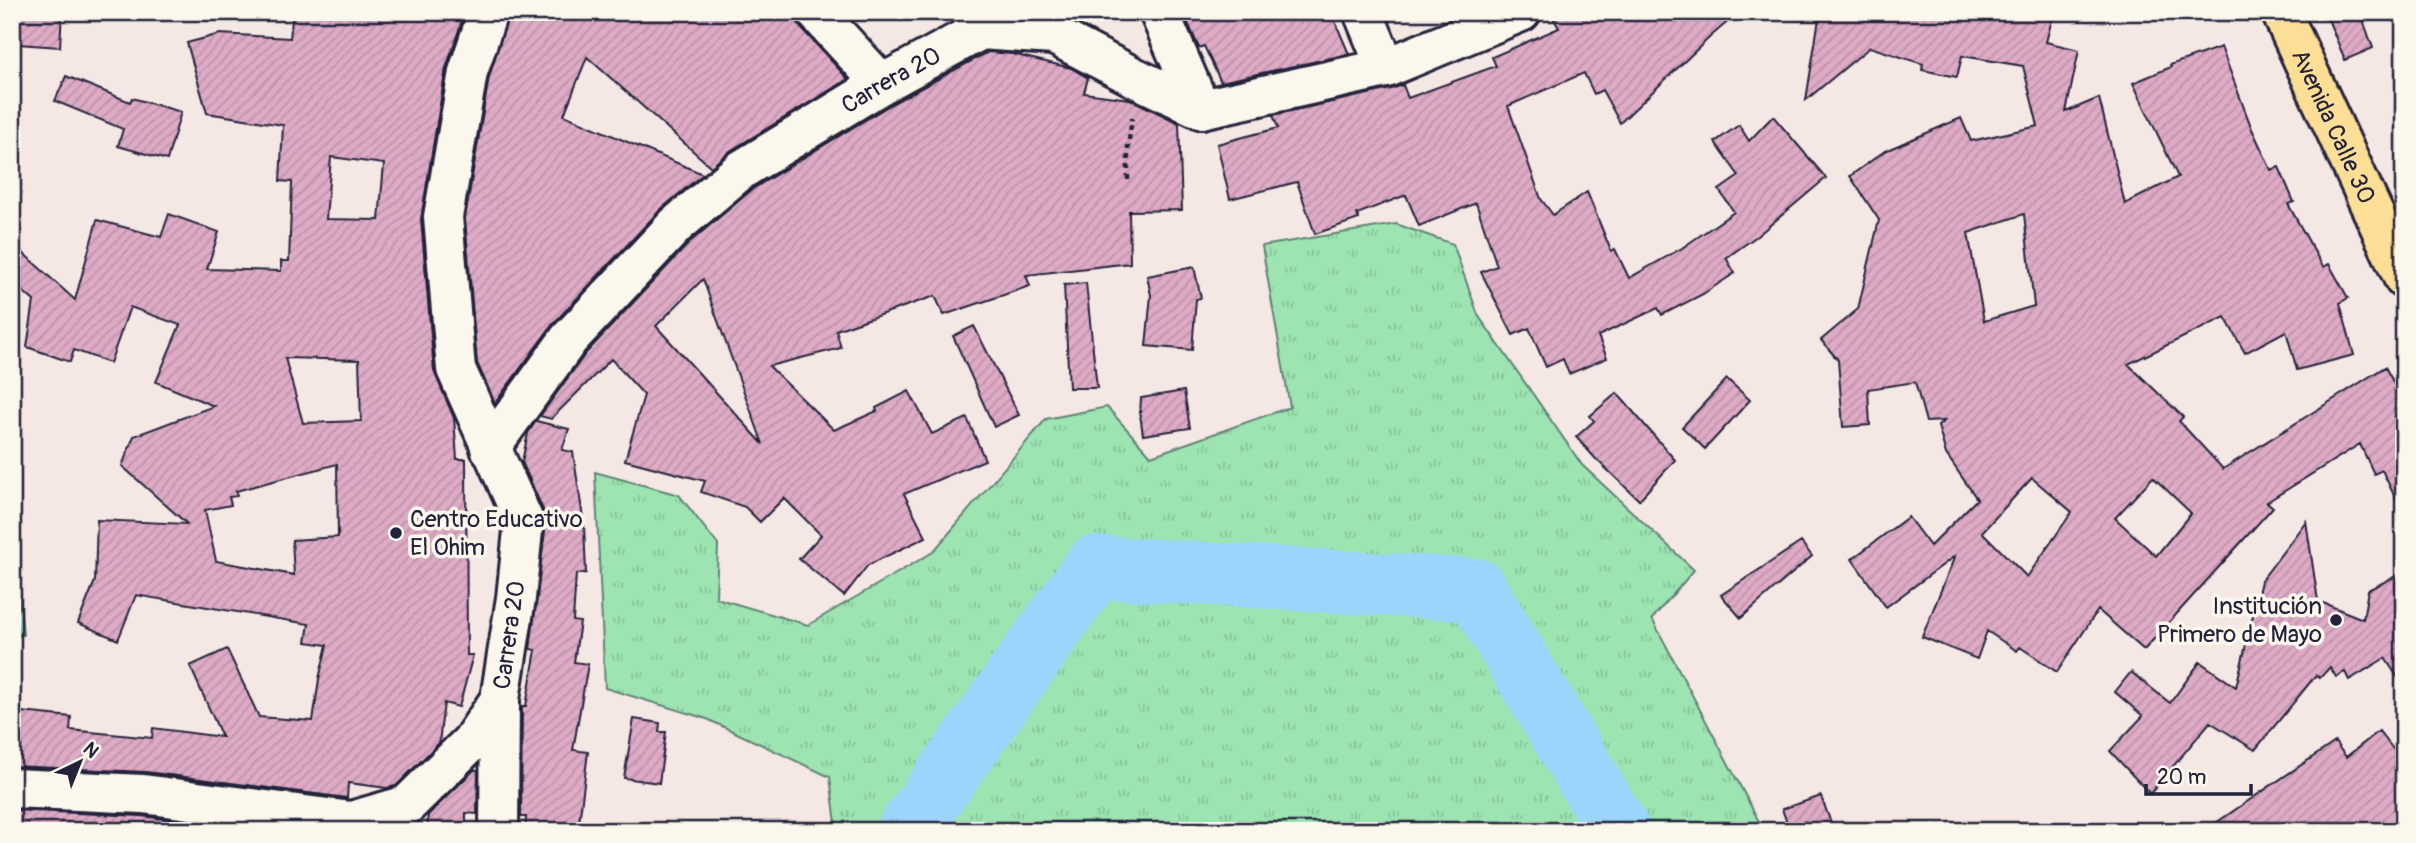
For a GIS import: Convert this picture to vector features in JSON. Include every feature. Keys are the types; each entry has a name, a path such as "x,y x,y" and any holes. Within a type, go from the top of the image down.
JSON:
{"main road":[{"name":"Avenida Calle 30","path":"2281,12 2404,279"}],"street":[{"name":"Carrera 20","path":"488,12 468,72 443,217 456,369 524,521 516,598 500,699 499,831"},
{"path":"816,12 882,84"},
{"path":"1159,12 1201,109 1387,68 1521,12"},
{"path":"1363,12 1387,68"},
{"name":"Carrera 20","path":"490,447 569,339 676,225 741,170 882,84 978,21 1054,35 1201,109"},
{"path":"12,788 143,794 351,821 407,805 471,742 500,699"}],"green space":[{"path":"1396,224 1453,244 1478,315 1582,465 1694,570 1652,619 1764,831 837,831 830,777 707,719 605,688 595,472 679,495 718,545 716,598 808,625 933,552 1046,419 1107,407 1151,456 1290,407 1262,246"},
{"path":"12,518 19,532 19,593 23,635 12,637"}],"building":[{"path":"21,12 62,12 60,47 18,44"},
{"path":"293,12 465,12 446,68 421,219 434,371 454,418 457,459 466,459 467,655 473,655 459,707 444,703 439,743 396,786 387,788 348,783 347,798 146,772 12,766 12,711 71,717 70,730 152,738 153,728 222,737 190,666 227,649 259,717 313,721 327,645 306,642 309,624 136,595 118,640 78,623 95,581 97,520 187,524 122,466 134,436 214,406 156,382 180,325 130,307 110,363 74,350 70,362 27,347 34,301 12,282 12,243 75,300 97,220 161,237 169,214 219,232 207,269 281,271 281,261 289,261 292,182 280,181 283,125 207,113 187,43 220,34 290,38","holes":["331,157 384,164 379,220 326,219","285,358 359,360 361,421 303,423","337,464 338,537 292,540 294,575 216,561 205,510 231,505 229,497 237,496 236,491"]},
{"path":"509,12 795,12 800,27 848,79 730,151 711,167 587,57 564,115 703,174 660,210 553,324 495,403 477,363 465,218 489,77"},
{"path":"1183,12 1331,12 1349,54 1221,82 1204,46 1199,48"},
{"path":"1550,12 1739,12 1620,123 1602,90 1594,94 1584,73 1508,106 1541,199 1553,215 1587,192 1611,251 1615,249 1629,278 1682,248 1734,212 1719,190 1739,176 1715,142 1739,125 1749,141 1773,116 1826,178 1757,236 1726,258 1735,273 1703,294 1662,315 1658,308 1598,336 1607,358 1569,374 1563,359 1546,367 1529,328 1513,335 1481,272 1497,266 1476,203 1419,226 1406,195 1357,214 1359,219 1315,234 1297,182 1230,199 1217,144 1278,128 1273,115 1403,85 1408,98 1496,66 1492,57 1559,28"},
{"path":"1820,12 2054,12 2046,42 2079,50 2066,112 2099,98 2125,204 2178,177 2133,83 2171,67 2170,65 2221,47 2252,129 2271,170 2279,167 2294,202 2288,204 2323,267 2329,264 2348,298 2340,303 2354,355 2297,370 2286,331 2245,353 2225,317 2128,364 2183,417 2179,421 2223,469 2385,367 2404,402 2395,409 2404,427 2404,516 2382,470 2374,474 2360,444 2267,502 2273,507 2144,650 2098,610 2057,672 2020,647 2017,651 1987,631 1977,659 1922,637 1955,556 1886,607 1852,559 1908,517 1930,546 1977,499 1946,454 1938,426 1944,421 1926,422 1915,382 1868,389 1870,425 1843,427 1838,360 1821,340 1858,309 1879,220 1850,176 1885,151 1961,118 1971,141 2038,126 2023,66 1962,56 1957,77 1922,70 1923,64 1870,47 1806,100","holes":["2024,214 2034,306 1984,321 1968,233","2153,477 2191,513 2156,556 2115,518","2032,478 2072,512 2027,577 1982,532"]},
{"path":"2325,12 2360,12 2373,48 2345,60"},
{"path":"988,52 1012,54 1071,68 1088,78 1084,93 1130,99 1179,123 1182,210 1129,211 1130,263 1026,275 1030,286 944,315 935,296 836,330 841,348 769,366 834,430 877,411 876,408 909,391 932,434 967,418 985,460 904,494 926,537 868,565 844,596 799,559 821,535 784,498 760,522 745,507 701,492 705,481 625,460 644,395 611,359 551,419 540,416 586,353 691,241 754,188 893,103","holes":["703,279 763,444 656,326"]},
{"path":"66,76 130,102 132,98 181,112 167,160 118,146 123,129 55,101"},
{"path":"1194,267 1201,298 1196,299 1192,350 1146,346 1151,295 1147,276"},
{"path":"1086,283 1097,388 1069,388 1064,285"},
{"path":"974,326 1019,415 994,427 953,336"},
{"path":"1727,379 1750,400 1705,449 1682,427"},
{"path":"1184,391 1190,428 1143,435 1141,398"},
{"path":"1617,393 1675,460 1639,500 1576,437 1594,421 1590,416"},
{"path":"536,421 569,429 562,450 573,452 584,524 586,573 576,574 573,621 580,622 574,662 588,664 573,750 588,752 578,831 525,831 526,817 521,817 522,706 526,706 536,650 530,649 546,523 544,512 522,462 528,433"},
{"path":"2306,521 2318,601 2363,619 2368,590 2404,572 2404,687 2385,658 2349,680 2345,672 2336,677 2330,667 2320,678 2316,675 2255,750 2210,722 2150,794 2110,751 2143,716 2115,692 2131,672 2170,703 2200,662 2236,687 2261,581"},
{"path":"1801,542 1812,556 1741,618 1721,595"},
{"path":"634,719 660,723 659,732 666,732 659,783 624,778"},
{"path":"2379,731 2404,763 2404,831 2204,831 2335,742 2346,757"},
{"path":"474,770 478,770 477,814 466,813 466,831 427,831 428,815"},
{"path":"1821,796 1834,831 1790,831 1782,809"},
{"path":"12,810 141,816 256,831 12,831"}],"waterway":[{"path":"908,831 1095,567 1476,590 1619,831"}],"place":[{"name":"Centro Educativo El Ohim","path":"396,533"},
{"name":"Institución Primero de Mayo","path":"2336,620"}]}
